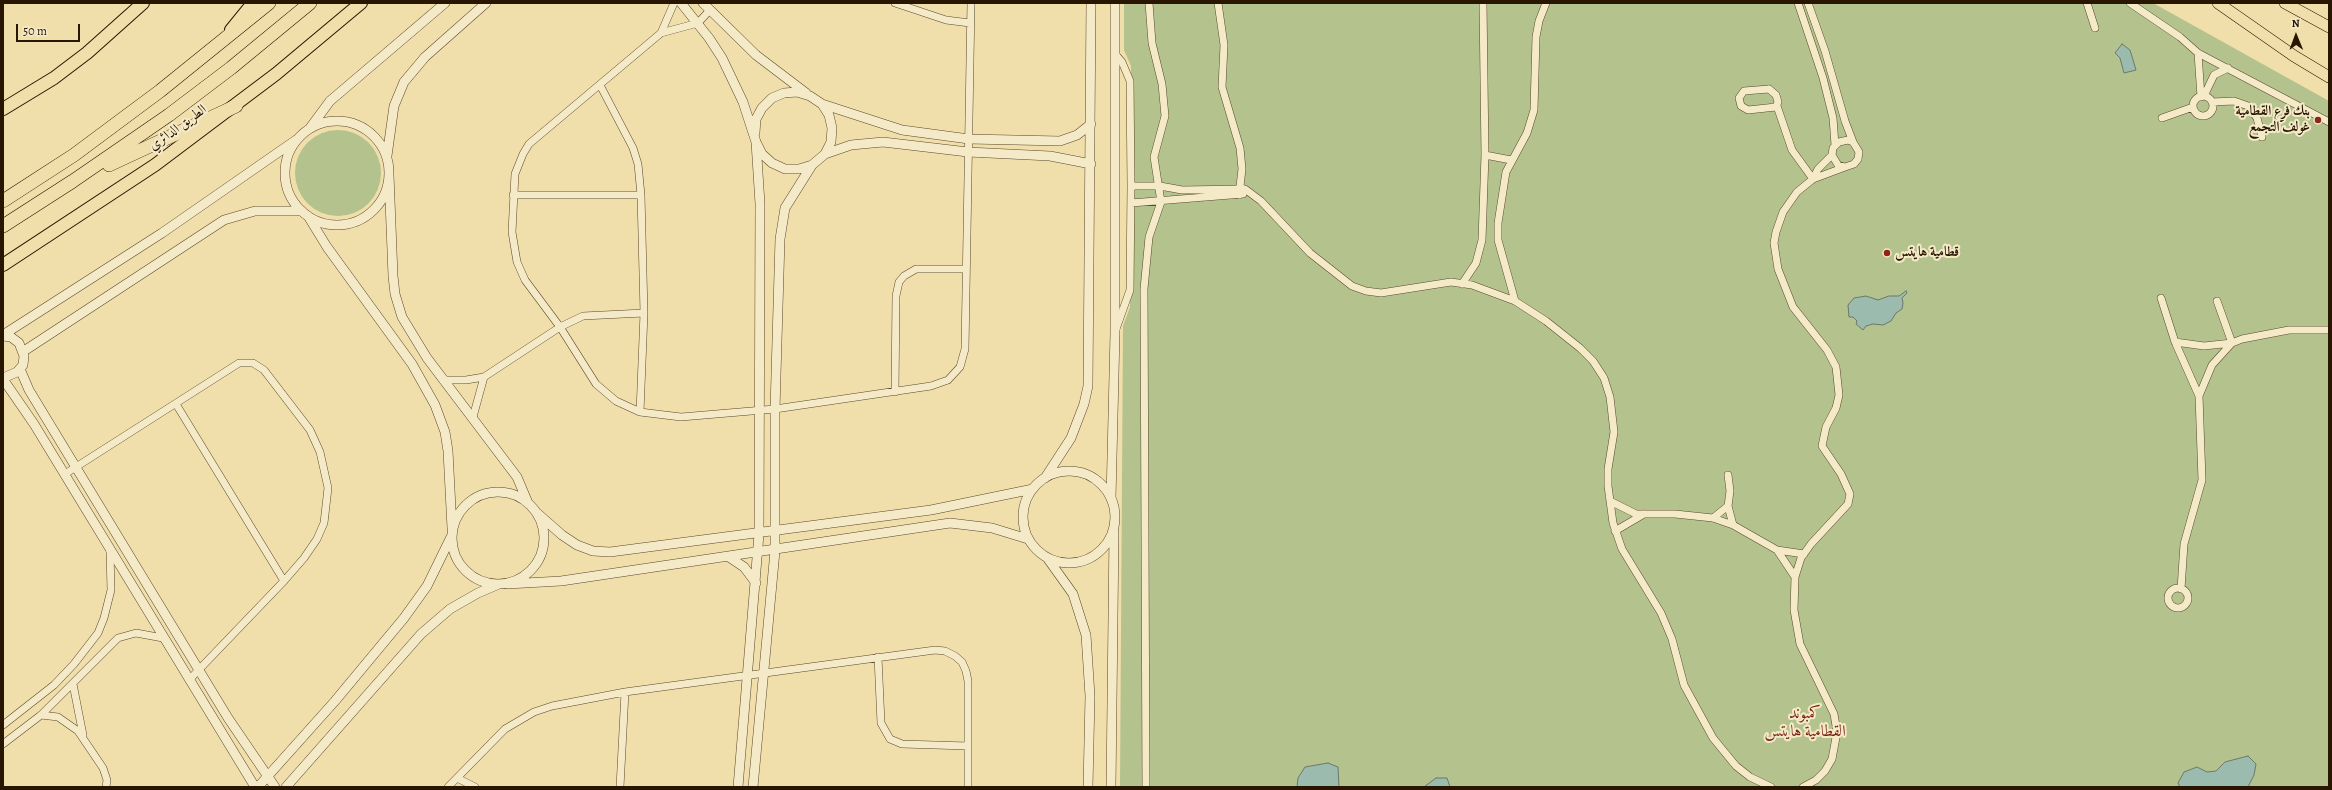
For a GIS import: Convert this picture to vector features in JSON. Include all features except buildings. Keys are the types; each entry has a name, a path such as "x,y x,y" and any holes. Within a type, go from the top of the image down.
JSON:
{"highway":[{"path":"3,109 54,78 87,53 143,3"},
{"path":"223,40 253,3"},
{"path":"3,201 74,155 160,91 269,3"},
{"name":"الطريق الدائري","path":"3,226 73,181 200,91 310,3"},
{"name":"الطريق الدائري","path":"3,265 155,165 236,106 362,3"},
{"path":"73,181 236,106"}],"main road":[{"path":"2218,3 2294,56 2329,77"},
{"path":"2284,3 2329,27"}],"street":[{"path":"3,335 162,233 296,140 310,128 330,101 445,3"},
{"path":"486,3 425,57 404,82 394,106 387,158 395,294 402,317 416,341 473,417 516,478 528,503 537,514 562,535 578,545 593,551 610,552 775,532 931,510 1033,489"},
{"path":"661,33 674,3"},
{"path":"681,3 698,23 722,58 743,102 762,154 779,166 799,169 812,165"},
{"path":"703,3 709,11 756,55 822,104 902,130 969,139 1060,141 1077,135 1091,124"},
{"path":"894,3 946,20 970,23"},
{"path":"709,11 698,23 661,33 600,85 536,136 529,144 518,164 514,195 512,232 517,262 530,288 560,327 596,384 616,401 640,412 681,417 775,410 940,384 948,380 960,367 965,349 971,3"},
{"path":"1088,787 1090,696 1086,635 1073,594 1048,558 1034,547 1028,539 1024,527 1023,513 1026,500 1033,489 1045,478 1071,438 1084,404 1088,386 1091,164 1091,3"},
{"path":"1111,787 1115,513 1112,500 1115,333 1115,3"},
{"path":"1146,787 1144,289 1149,237 1161,202 1160,186 1154,158 1163,129 1164,104 1162,84 1152,43 1149,3"},
{"path":"1218,3 1224,46 1222,87 1240,148 1242,169 1240,191"},
{"path":"1462,284 1472,270 1481,249 1484,155 1483,3"},
{"path":"1515,301 1498,240 1498,223 1505,177 1511,160 1527,133 1534,110 1536,37 1539,21 1546,3"},
{"path":"1798,3 1823,78 1833,118 1835,145 1832,155 1818,169 1813,179"},
{"path":"1803,787 1816,780 1825,771 1832,759 1837,732 1834,714 1800,644 1794,610 1795,577 1804,554 1811,544 1848,504 1850,494 1848,486 1822,446 1826,427 1836,408 1839,395 1836,368 1824,347 1793,307 1782,284 1775,253 1776,232 1783,212 1797,192 1813,179 1854,164 1858,159 1858,148 1853,142 1844,121 1826,51 1808,3"},
{"path":"2087,3 2095,28"},
{"path":"2130,3 2180,38 2198,53 2329,122"},
{"path":"2198,53 2202,96"},
{"path":"1115,54 1122,62 1130,82 1131,186 1130,290 1115,333"},
{"path":"2212,102 2213,107 2208,115 2199,115 2194,107 2194,103 2202,96 2214,75 2228,68"},
{"path":"600,85 633,148 638,164 641,195 644,313 640,412"},
{"path":"1777,106 1772,108 1748,110 1741,106 1739,98 1742,93 1747,90 1771,89 1775,93 1777,106 1792,150 1813,179"},
{"path":"738,787 749,675 759,534 758,411 760,204 755,137 756,119 762,108 772,98 784,93 798,92 810,96"},
{"path":"2202,96 2212,102 2234,101 2248,106 2257,118 2262,137"},
{"path":"822,104 829,115 832,128 831,142 825,154"},
{"path":"2162,118 2194,107"},
{"path":"310,128 332,122 356,124 375,138 387,158"},
{"path":"296,140 287,157 285,177 290,196 305,214 425,384 445,432 451,475 451,533 457,561 465,571 474,578 486,583 503,584 547,582 758,553 866,535 950,524 992,528 1028,539"},
{"path":"1835,145 1844,140 1853,142"},
{"path":"753,787 775,550 775,410 782,220 790,197 812,165 825,154 851,146 883,142 968,152 1050,156 1091,164"},
{"path":"1484,155 1511,160"},
{"path":"1832,155 1838,165 1845,167"},
{"path":"24,351 224,220 255,211 305,214 322,223 338,225 353,222 367,215 378,204 386,191 389,175"},
{"path":"1131,186 1160,186 1189,190 1249,192 1270,210 1310,253 1340,278 1359,289 1373,293 1388,293 1438,284 1462,284 1482,288 1515,301 1546,321 1580,348 1593,361 1604,378 1610,397 1614,432 1608,469 1610,501 1615,531 1630,565 1661,614 1672,639 1684,685 1713,738 1736,766 1750,777 1771,787"},
{"path":"1131,203 1161,202 1240,191"},
{"path":"514,195 641,195"},
{"path":"895,392 896,296 899,282 904,276 916,269 966,269"},
{"path":"2161,298 2175,342 2199,396 2202,480 2184,544 2181,589"},
{"path":"2217,301 2232,343"},
{"path":"444,380 466,380 484,377 560,327 583,316 644,313"},
{"path":"2175,342 2204,346 2232,343 2257,334 2329,330"},
{"path":"3,335 16,340 24,351 24,361 20,369 14,375 3,378 110,547 188,680 257,787 335,701 404,618 430,580 457,516 465,505 477,497 490,493 503,492 516,496 528,503"},
{"path":"402,350 416,341"},
{"path":"2199,396 2212,365 2232,343"},
{"path":"65,474 176,404 232,366 239,363 252,363 264,370 310,430 324,464 327,506 324,523 317,540 284,581 200,670 188,680"},
{"path":"20,369 29,390 228,718 275,787"},
{"path":"473,417 484,377"},
{"path":"176,404 284,581"},
{"path":"1045,478 1057,473 1070,471 1083,474 1095,479 1105,488 1112,500"},
{"path":"1728,475 1730,491 1728,506 1733,525"},
{"path":"1610,501 1628,511 1644,514 1675,514 1713,518 1733,525 1777,550 1804,554"},
{"path":"1713,518 1728,506"},
{"path":"286,787 421,634 456,605 524,576 537,562 542,550 544,538 542,525 537,514"},
{"path":"1615,531 1644,514"},
{"path":"1048,558 1059,562 1083,561 1103,548 1114,527"},
{"path":"3,725 16,716 74,664 98,633 104,618 111,590 112,561 110,547"},
{"path":"1777,550 1795,577"},
{"path":"728,557 744,567 756,583"},
{"path":"3,744 41,715 118,638 136,633 164,638"},
{"path":"448,787 483,750 516,721 552,706 625,692 935,650 945,651 962,662 968,681 968,787"},
{"path":"878,657 881,723 890,739 902,744 968,746"},
{"path":"73,684 84,739"},
{"path":"620,787 625,692"},
{"path":"41,715 53,716 66,721 84,739 102,768 107,780 106,787"},
{"path":"16,716 24,728"},
{"path":"457,778 475,787"}],"green space":[{"path":"1124,3 2153,3 2329,101 2329,787 1120,787 1123,326 1130,307 1131,66 1124,50"},
{"path":"330,130 346,130 355,133 369,142 378,156 381,165 381,181 378,190 369,204 355,213 346,216 330,216 314,209 307,204 302,197 295,181 295,165 302,149 307,142 314,137"}],"shaded area":[{"path":"2122,44 2130,50 2136,70 2124,73 2120,58 2115,53"},
{"path":"1906,291 1907,293 1902,298 1902,309 1896,313 1891,321 1883,325 1873,324 1866,326 1863,330 1856,324 1857,321 1853,317 1849,317 1848,305 1854,298 1866,296 1878,300 1889,296 1899,296"},
{"path":"2248,756 2256,764 2254,775 2248,787 2180,787 2178,783 2184,772 2197,767 2207,772 2216,771 2225,762"},
{"path":"1328,763 1338,767 1339,787 1297,787 1298,778 1305,767"},
{"path":"1436,778 1447,778 1450,787 1424,787"}],"place":[{"name":"بنك فرع القطامية غولف التجمع","path":"2318,120"},
{"name":"قطامية هايتس","path":"1887,253"}],"district":[{"name":"كمبوند القطامية هايتس","path":"1805,723"}]}
